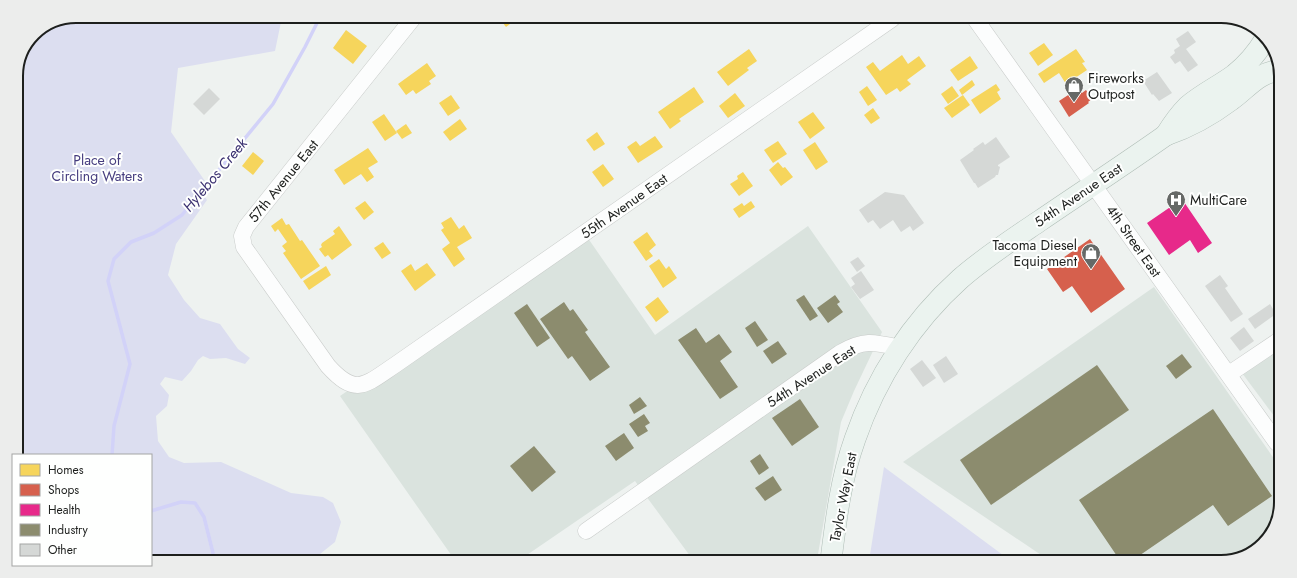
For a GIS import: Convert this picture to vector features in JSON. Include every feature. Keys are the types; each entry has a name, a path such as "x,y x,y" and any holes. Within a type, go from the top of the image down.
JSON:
{"main road":[{"name":"54th Avenue East","path":"1166,135 1187,107 1233,76 1247,63 1263,44"},
{"name":"54th Avenue East","path":"900,348 928,312 948,290 976,265 1166,135 1200,121 1233,99 1256,78 1274,71"},
{"name":"Taylor Way East","path":"832,555 841,488 854,440 874,392 900,348"}],"street":[{"name":"57th Avenue East","path":"354,385 341,379 328,366 244,247 242,236 246,227 409,23"},
{"name":"55th Avenue East","path":"354,385 367,383 395,365 886,23"},
{"name":"4th Street East","path":"978,23 1274,439"},
{"name":"54th Avenue East","path":"586,531 840,353 859,344 868,342 900,348"},
{"path":"1229,374 1274,344"}],"shaded area":[{"path":"808,226 882,332 841,422 818,555 689,555 635,481 527,555 451,555 340,396 583,231 655,335"},
{"path":"1154,287 1274,459 1273,512 1265,531 1256,542 1244,550 1228,555 1041,555 903,462"},
{"path":"1274,351 1274,416 1242,373"}],"green space":[{"name":"Place of Circling Waters","path":"76,23 281,23 275,51 178,68 171,132 207,184 201,191 207,200 176,244 168,275 184,300 200,318 220,324 238,349 250,358 245,364 226,358 210,359 203,356 198,360 182,381 165,377 160,384 169,395 167,406 156,416 158,441 169,457 184,463 221,462 291,493 323,497 333,503 341,522 335,542 319,555 152,555 152,454 23,454 23,73 28,53 41,36 50,30 66,24"},
{"path":"884,467 1003,555 870,555"}],"building: Homes":[{"path":"503,23 511,23 506,27"},
{"path":"346,30 367,46 353,64 333,48"},
{"path":"1044,43 1053,55 1038,66 1029,53"},
{"path":"749,49 757,61 747,68 749,70 728,86 717,72"},
{"path":"1076,49 1085,62 1082,63 1087,70 1066,84 1059,73 1044,83 1038,74"},
{"path":"902,55 908,64 919,56 926,66 907,80 911,84 900,92 897,88 886,95 866,67 873,62 880,71"},
{"path":"970,56 978,68 958,81 950,70"},
{"path":"427,63 436,76 429,81 431,84 416,94 413,90 406,95 398,84"},
{"path":"972,80 975,85 962,95 959,90"},
{"path":"996,84 1000,90 997,92 1001,99 980,114 971,100"},
{"path":"867,86 877,100 868,106 859,92"},
{"path":"952,86 959,96 948,104 941,94"},
{"path":"694,87 704,102 679,119 681,121 670,129 658,112"},
{"path":"735,93 745,106 728,118 719,106"},
{"path":"451,95 460,108 448,116 439,103"},
{"path":"963,95 970,105 952,118 944,108"},
{"path":"873,108 880,118 871,124 864,115"},
{"path":"813,112 825,128 810,139 798,122"},
{"path":"384,114 397,133 385,141 372,122"},
{"path":"460,119 467,129 450,141 443,132"},
{"path":"406,124 412,133 402,139 396,131"},
{"path":"597,132 605,144 594,151 586,140"},
{"path":"655,136 663,147 638,163 627,147 636,141 640,146"},
{"path":"778,141 787,154 773,163 764,150"},
{"path":"815,142 828,162 816,170 803,150"},
{"path":"368,148 378,162 368,168 374,177 367,182 361,174 344,185 334,170"},
{"path":"253,152 264,161 253,175 242,166"},
{"path":"778,162 783,168 785,167 793,177 781,186 769,170"},
{"path":"603,164 614,179 603,187 592,172"},
{"path":"743,172 753,186 739,196 730,184 738,179 737,176"},
{"path":"365,201 374,212 364,220 355,208"},
{"path":"751,201 755,207 739,218 733,209 742,203 744,206"},
{"path":"451,217 459,229 464,225 472,238 457,247 465,259 454,267 442,249 450,243 441,230 444,228 441,223"},
{"path":"282,218 286,225 289,224 300,241 302,240 320,266 301,279 283,253 286,251 282,246 287,242 278,229 275,232 271,226"},
{"path":"339,226 352,245 332,260 328,255 325,257 319,249 322,247 322,243 335,234 333,231"},
{"path":"647,232 656,245 649,251 653,256 646,261 633,242"},
{"path":"383,242 391,253 382,259 374,248"},
{"path":"659,259 666,269 669,266 677,278 663,288 649,266"},
{"path":"427,263 436,275 415,291 401,271 411,264 415,271"},
{"path":"326,266 331,275 309,290 303,281"},
{"path":"658,297 669,312 656,322 645,307"}],"building: Shops":[{"name":"Fireworks Outpost","path":"1079,88 1082,93 1086,90 1092,99 1088,102 1089,103 1069,117 1059,101"},
{"path":"1090,239 1125,289 1091,313 1072,286 1063,292 1047,269"}],"building: Health":[{"path":"1182,199 1212,243 1198,253 1190,240 1169,255 1147,223"}],"building: Industry":[{"path":"804,295 818,316 810,321 796,300"},
{"path":"835,295 840,302 837,304 843,312 828,323 817,308"},
{"path":"564,302 570,311 573,309 588,330 585,332 610,367 590,381 572,356 568,359 540,319"},
{"path":"527,304 550,338 537,347 514,313"},
{"path":"755,321 768,340 757,347 745,328"},
{"path":"696,328 706,343 719,334 732,352 720,361 738,387 720,399 678,340"},
{"path":"778,341 787,354 772,364 763,351"},
{"path":"1182,354 1192,367 1176,379 1166,366"},
{"path":"1097,365 1129,410 991,505 960,460"},
{"path":"640,397 647,406 634,414 629,405"},
{"path":"800,399 819,427 792,446 772,418"},
{"path":"1213,409 1272,496 1228,526 1213,505 1140,555 1116,555 1079,500"},
{"path":"644,414 650,423 645,426 648,431 638,437 629,424"},
{"path":"624,433 634,448 616,461 605,446"},
{"path":"534,446 556,472 532,492 510,466"},
{"path":"760,454 769,468 759,475 750,461"},
{"path":"773,476 782,490 765,501 755,488"}],"building: Other":[{"path":"1188,31 1196,42 1186,49 1198,65 1188,72 1180,61 1175,64 1170,57 1175,53 1174,50 1180,46 1176,39"},
{"path":"1157,72 1172,93 1159,101 1153,94 1152,95 1143,81"},
{"path":"209,88 220,99 204,115 193,104"},
{"path":"996,137 1010,157 998,165 1000,167 998,175 978,188 960,160 983,142 985,145"},
{"path":"885,192 904,195 924,223 913,231 910,226 901,232 893,220 880,229 873,220 868,223 859,210"},
{"path":"858,257 865,266 857,272 850,262"},
{"path":"861,271 874,290 860,299 851,287 855,284 851,278"},
{"path":"1220,275 1228,286 1225,288 1243,314 1231,322 1205,286"},
{"path":"1270,304 1274,311 1274,315 1255,329 1248,319"},
{"path":"1244,327 1254,341 1240,351 1230,338"},
{"path":"946,356 958,374 944,383 933,365"},
{"path":"922,360 936,378 923,387 910,369"}],"waterway":[{"name":"Hylebos Creek","path":"112,454 114,426 130,364 108,281 114,259 131,242 154,233 182,215 273,104 317,23"},
{"name":"Hylebos Creek","path":"152,511 181,502 195,503 204,517 213,555"}],"place":[{"name":"Fireworks Outpost","path":"1074,103"},
{"name":"MultiCare","path":"1176,217"},
{"name":"Tacoma Diesel Equipment","path":"1091,270"}]}
